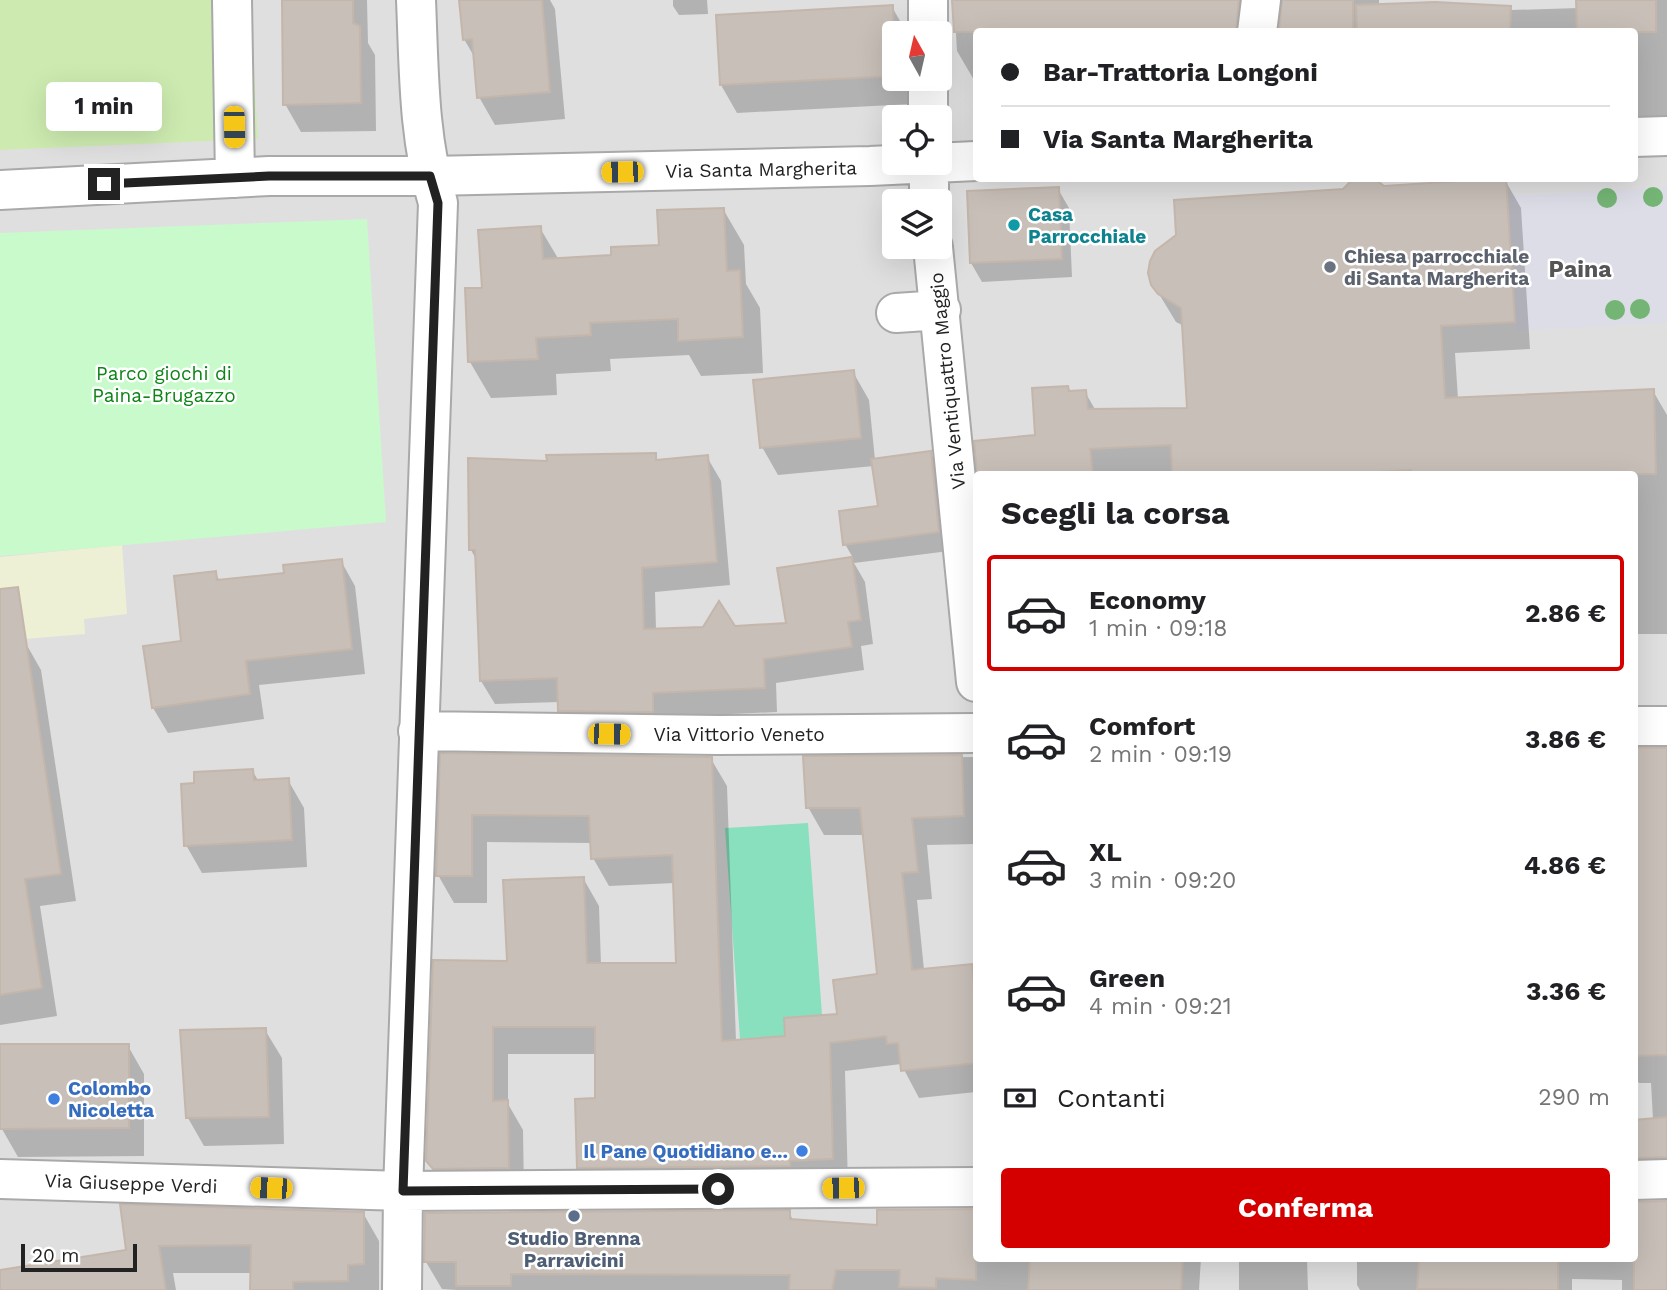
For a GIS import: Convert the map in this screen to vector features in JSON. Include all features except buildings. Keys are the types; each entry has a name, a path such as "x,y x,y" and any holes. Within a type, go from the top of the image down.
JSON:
{"street":[{"path":"232,0 235,177"},
{"path":"402,1290 418,731 438,203 430,176 422,129 416,0"},
{"path":"928,0 928,21"},
{"path":"1258,28 1261,0"},
{"path":"1638,137 1667,136"},
{"name":"Via Santa Margherita","path":"952,163 973,162"},
{"name":"Via Santa Margherita","path":"0,190 235,177 430,176 882,164"},
{"name":"Via Ventiquattro Maggio","path":"935,259 973,650"},
{"path":"896,313 941,310"},
{"path":"1638,726 1667,726"},
{"name":"Via Vittorio Veneto","path":"418,731 718,735 973,733"},
{"name":"Via Giuseppe Verdi","path":"0,1179 403,1191 973,1187"},
{"path":"1638,1180 1667,1179"}],"shaded area":[{"path":"0,0 1667,0 1667,1290 0,1290"},
{"path":"1667,187 1667,323 1516,331 1508,196"}],"green space":[{"path":"0,0 250,0 258,139 0,150"},
{"name":"Parco giochi di Paina-Brugazzo","path":"367,219 386,522 0,556 0,233"},
{"path":"122,545 127,614 84,619 85,634 0,641 0,557"},
{"path":"808,823 822,1015 784,1018 785,1036 740,1039 725,828"}],"place":[{"name":"Casa Parrocchiale","path":"1014,225"},
{"name":"Chiesa parrocchiale di Santa Margherita","path":"1330,267"},
{"name":"Colombo Nicoletta","path":"54,1099"},
{"name":"Il Pane Quotidiano e...","path":"802,1151"},
{"name":"Studio Brenna Parravicini","path":"574,1216"}],"district":[{"name":"Paina","path":"1580,269"}],"route":[{"path":"104,184 269,176 430,176 438,203 403,1191 718,1189"}]}
